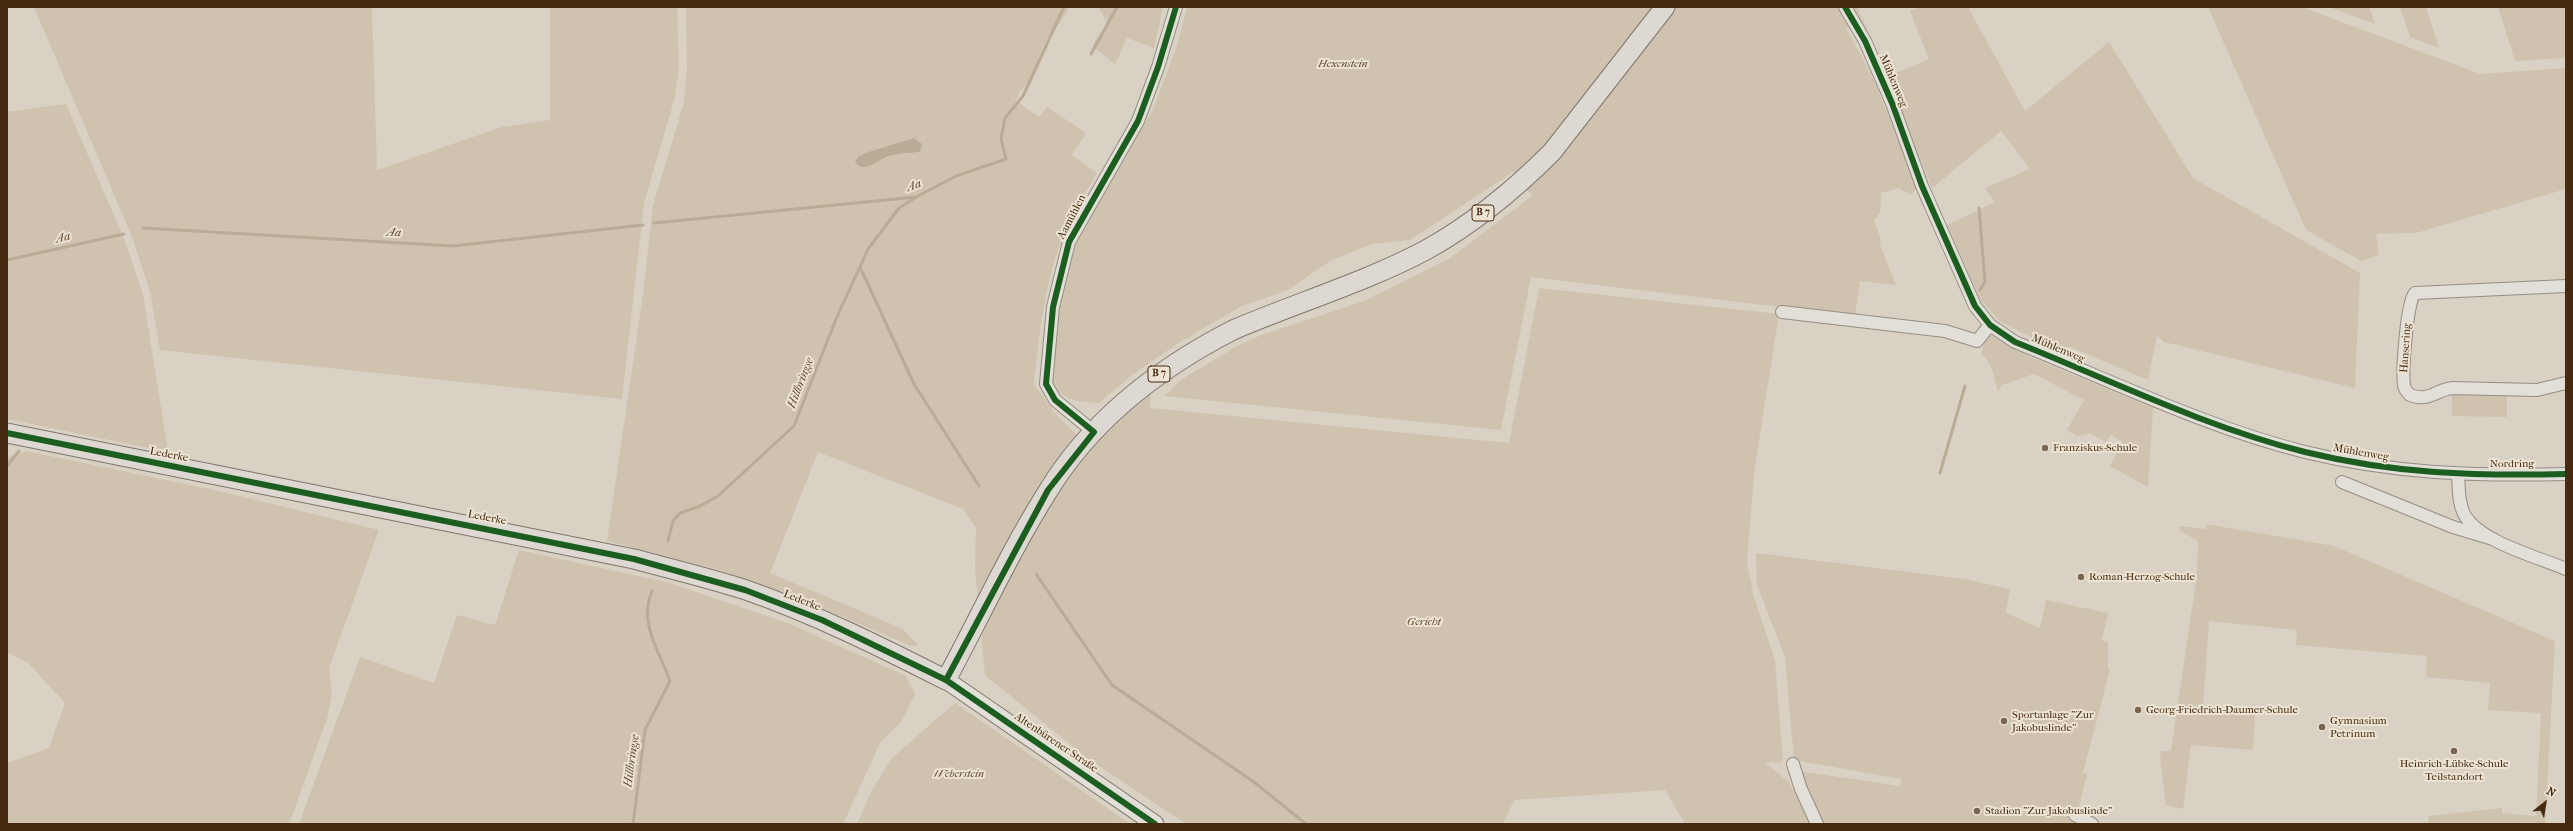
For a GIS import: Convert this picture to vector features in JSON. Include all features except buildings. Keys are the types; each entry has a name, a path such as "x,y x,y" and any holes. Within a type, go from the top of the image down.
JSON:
{"main road":[{"name":"B 7","path":"946,680 1048,490 1094,432 1131,396 1183,356 1233,330 1424,250 1464,226 1503,198 1531,173 1573,127 1665,7"},
{"name":"Lederke","path":"7,433 640,560 709,578 798,610 867,640 946,680"}],"street":[{"name":"Aamühlen","path":"1094,432 1055,400 1046,384 1053,307 1069,242 1138,122 1150,91 1176,7"},
{"name":"Mühlenweg","path":"1845,7 1871,55 1953,259 1975,306 1990,325 2015,342 2202,418 2264,440 2354,463 2428,473 2458,475"},
{"name":"Hansering","path":"2566,286 2415,293 2409,302 2408,329 2404,341 2404,385 2410,395 2430,397 2443,390 2452,388 2538,390 2566,383"},
{"path":"1782,312 1945,331 1977,341 1990,325"},
{"name":"Nordring","path":"2458,475 2566,474"},
{"path":"2458,475 2460,500 2464,514 2475,527 2493,539"},
{"path":"2342,482 2454,527 2493,539 2566,569"},
{"name":"Altenbürener Straße","path":"946,680 1155,824"},
{"path":"1793,764 1801,789 1817,824"},
{"path":"2074,815 2092,824"}],"green space":[{"path":"34,7 372,7 377,170 502,127 550,120 550,7 677,7 679,68 675,97 644,203 622,399 160,350 150,292 132,237"},
{"name":"Gericht","path":"686,7 1068,7 1066,14 1043,46 1032,82 1020,91 1016,101 1039,117 1047,107 1086,133 1072,155 1097,173 1071,218 1062,238 1050,278 1045,299 1034,384 1057,416 1085,442 1151,389 1150,408 1509,443 1539,288 1779,314 1754,473 1747,562 1753,594 1775,660 1783,762 1765,763 1789,782 1811,824 1685,824 1665,790 1514,800 1503,824 1186,824 1087,758 985,675 975,567 976,528 963,509 818,452 770,573 903,629 918,645 911,646 796,597 719,570 607,541 643,294 653,205 684,102 687,69"},
{"path":"1098,7 1163,7 1154,48 1127,38 1115,64 1092,46 1107,22"},
{"name":"Hexenstein","path":"1187,7 1857,7 1867,29 1846,28 1874,80 1917,186 1912,195 1899,188 1881,193 1880,213 1874,220 1881,240 1879,242 1896,285 1860,281 1855,316 1531,277 1501,430 1164,396 1181,380 1232,349 1261,335 1364,301 1449,259 1532,196 1513,172 1410,240 1372,244 1330,261 1288,290 1242,306 1180,342 1132,375 1099,403 1077,401 1064,396 1058,391 1050,379 1065,263 1081,223 1153,110 1177,46"},
{"path":"1920,7 1968,7 2025,111 2109,42 2193,178 2360,273 2355,388 2164,342 2157,335 2148,380 2070,347 2052,347 1999,321 1979,297 1947,225 1995,202 1985,188 2030,169 2001,131 1932,188 1887,77 1929,59 1910,11"},
{"path":"2208,7 2302,7 2480,74 2566,68 2566,189 2416,233 2376,234 2379,255 2361,261 2306,230"},
{"path":"2329,7 2369,7 2375,24"},
{"path":"2400,7 2426,7 2439,48 2410,37"},
{"path":"2498,7 2566,7 2566,58 2515,61"},
{"path":"66,104 125,241 143,294 168,452 7,419 7,112"},
{"path":"1990,336 1997,337 2030,357 2153,408 2148,487 2110,466 2123,442 2111,435 2106,442 2090,433 2077,436 2067,430 2084,400 2034,374 2002,385 1998,392 1991,366 1981,354 1986,338"},
{"path":"2452,392 2507,392 2507,417 2452,416"},
{"path":"26,451 219,491 379,530 329,668 332,694 327,719 289,824 7,824 7,763 49,748 65,703 28,663 7,652 7,460 10,456"},
{"path":"2206,524 2334,546 2555,641 2545,824 2525,822 2520,824 2428,824 2429,816 2502,808 2502,813 2536,816 2541,713 2488,710 2490,683 2426,677 2427,656 2296,645 2297,630 2209,621 2203,709 2255,712 2253,750 2191,745 2183,809 2166,805 2160,759 2161,751 2171,751 2197,575 2198,541 2180,531 2179,526 2206,529"},
{"path":"519,550 670,583 790,624 906,676 915,694 901,722 881,741 843,824 299,824 360,657 434,683 457,615 495,625"},
{"path":"1756,553 1964,579 2010,589 2006,613 2040,628 2046,600 2108,613 2102,640 2108,642 2108,668 2110,669 2083,773 2087,774 2078,810 2072,820 2080,824 1819,824 1799,771 1900,786 1901,779 1794,760 1785,657 1757,585"},
{"name":"Weberstein","path":"955,703 1130,824 857,824 871,792 892,758"}],"shaded area":[{"path":"914,138 922,144 920,152 902,153 886,157 866,167 862,167 855,162 858,157 865,153"}],"waterway":[{"name":"Hillbringse","path":"654,223 916,197 956,176 1006,159 1001,139 1005,118 1023,96 1064,7"},
{"path":"1091,54 1117,7"},
{"name":"Hillbringse","path":"668,541 673,521 680,513 700,506 718,496 794,426 836,319 868,249 899,208 915,198"},
{"path":"1979,208 1985,282 1980,290"},
{"name":"Aa","path":"143,228 453,246 643,225"},
{"name":"Aa","path":"7,260 124,234"},
{"path":"860,267 914,384 979,486"},
{"path":"1940,473 1965,386"},
{"path":"7,466 19,451"},
{"path":"1036,574 1112,685 1254,782 1306,824"},
{"name":"Hillbringse","path":"633,824 645,730 670,681 656,648 649,626 648,603 652,591"}],"cycle path":[{"path":"946,680 1048,490 1094,432 1055,400 1046,384 1053,307 1069,242 1138,121 1158,67 1176,7"},
{"path":"1845,7 1865,41 1892,103 1922,186 1975,306 1990,325 2015,342 2194,416 2231,430 2305,452 2371,465 2435,472 2467,474 2566,474"},
{"path":"7,433 634,559 745,590 822,620 946,680 1155,824"}],"place":[{"name":"Franziskus-Schule","path":"2045,448"},
{"name":"Roman-Herzog-Schule","path":"2081,577"},
{"name":"Georg-Friedrich-Daumer-Schule","path":"2138,710"},
{"name":"Sportanlage \"Zur Jakobuslinde\"","path":"2004,721"},
{"name":"Gymnasium Petrinum","path":"2322,727"},
{"name":"Heinrich-Lübke-Schule Teilstandort","path":"2454,751"},
{"name":"Stadion \"Zur Jakobuslinde\"","path":"1977,811"}]}
